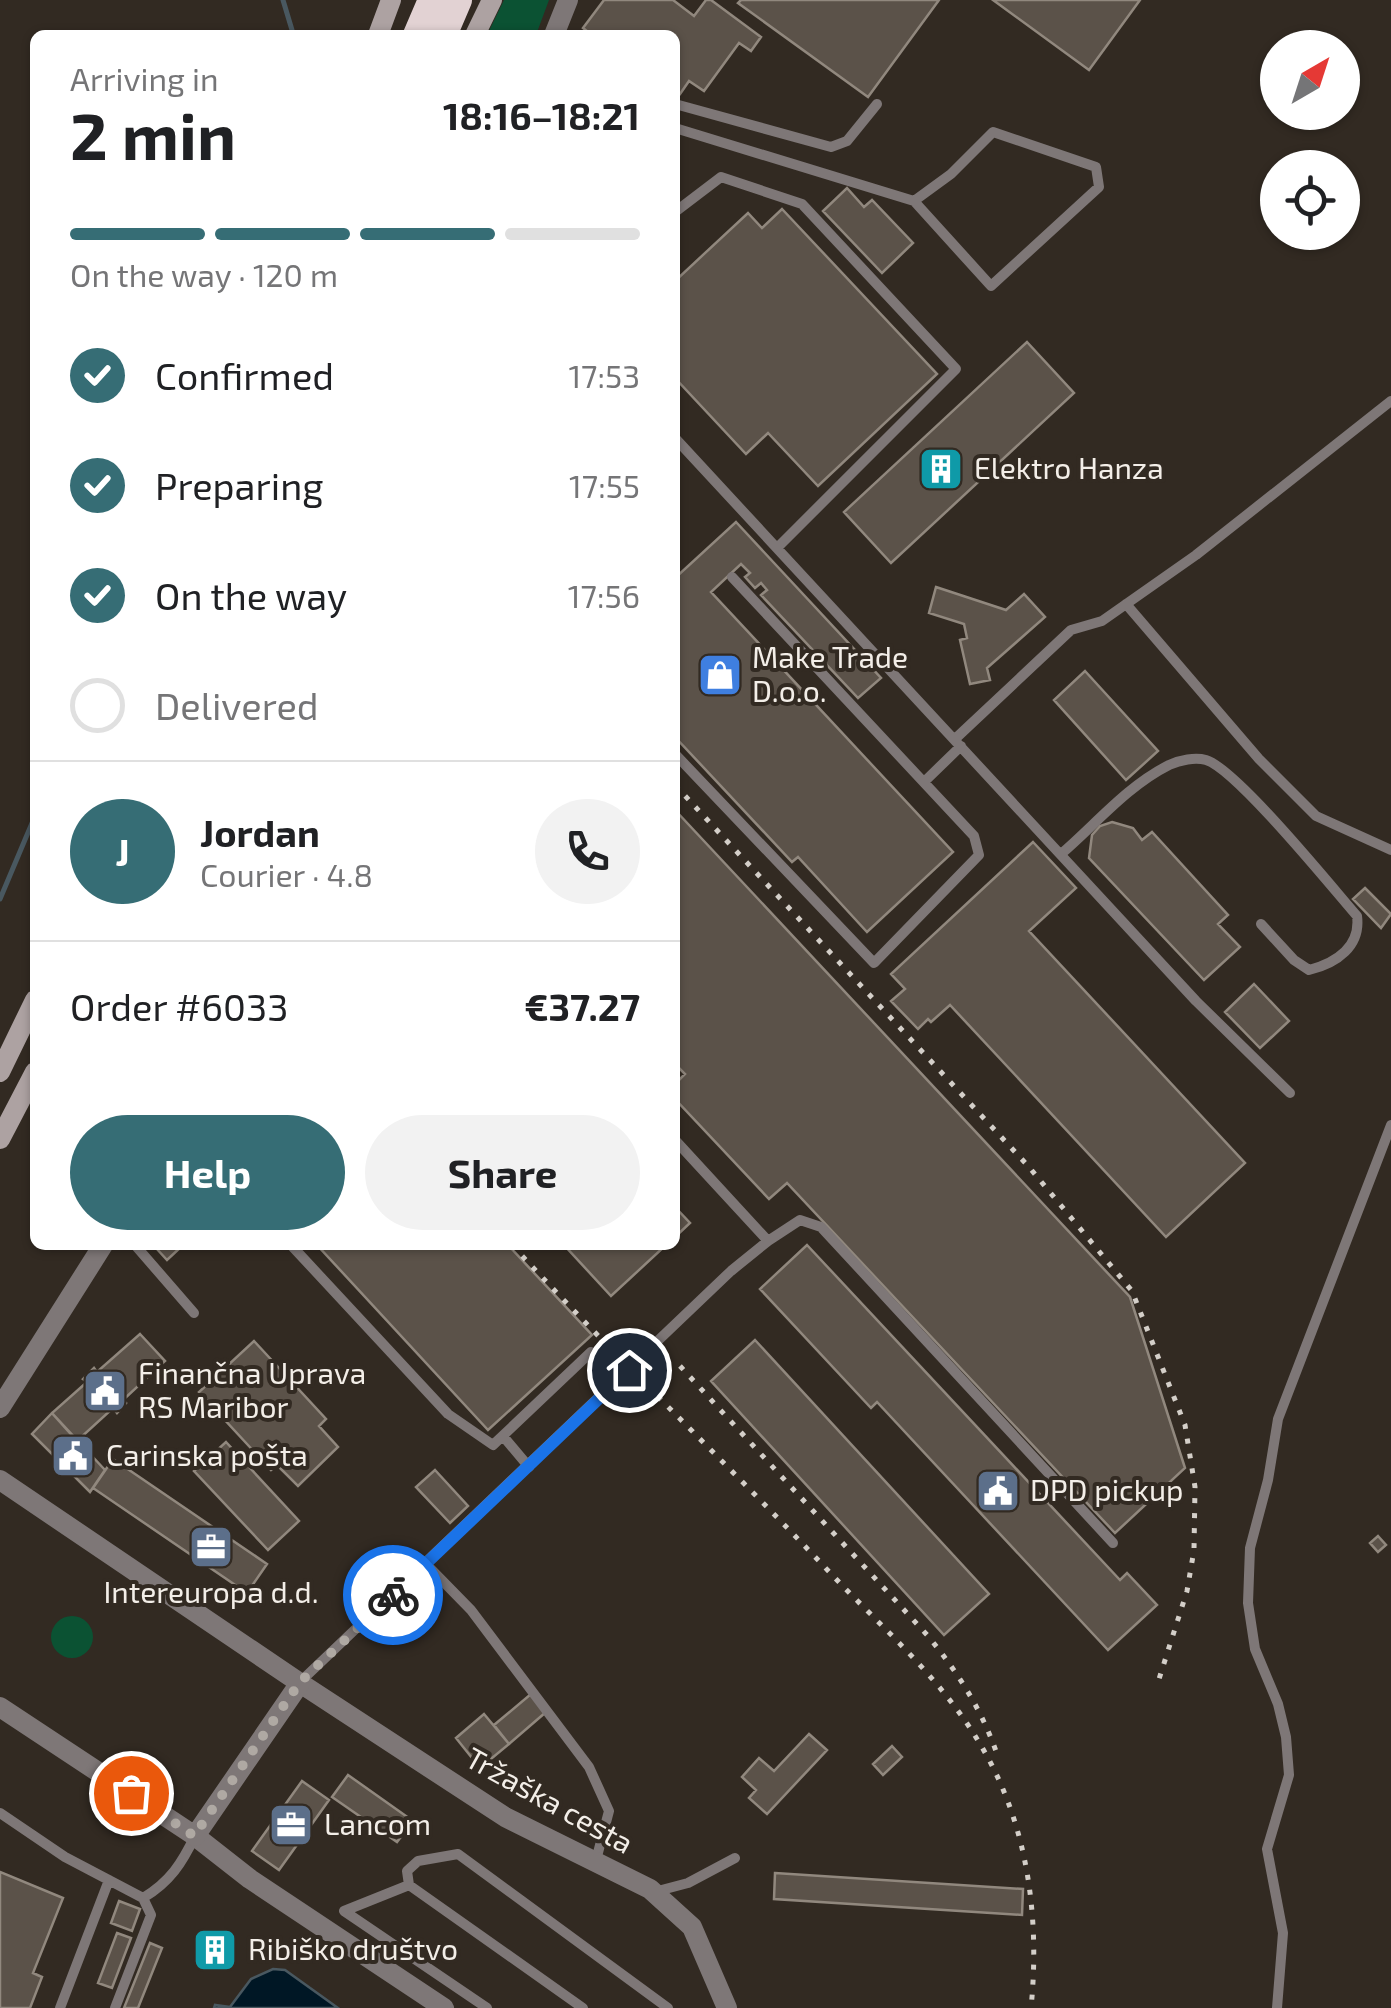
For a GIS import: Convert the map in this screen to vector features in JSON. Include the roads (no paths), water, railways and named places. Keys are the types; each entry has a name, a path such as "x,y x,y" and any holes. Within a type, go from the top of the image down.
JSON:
{"highway":[{"path":"419,30 432,0"},
{"path":"445,30 458,0"}],"main road":[{"path":"380,30 392,0"},
{"path":"477,30 492,0"},
{"path":"0,1072 30,1010"},
{"path":"0,1139 30,1082"}],"street":[{"path":"556,30 568,0"},
{"path":"0,1408 100,1250"},
{"name":"Tržaška cesta","path":"0,1480 505,1817 653,1892 692,1927 727,2008"},
{"path":"194,1836 300,1682"},
{"path":"0,1707 444,2008"}],"lane":[{"path":"680,105 831,147 847,141 877,104"},
{"path":"680,130 914,201 990,286 1099,186 1096,167 994,132 951,174 914,201"},
{"path":"680,208 720,177 802,204 956,370 776,548"},
{"path":"924,782 958,742 1071,630 1102,621 1196,555 1391,401"},
{"path":"680,443 1196,1001 1290,1092"},
{"path":"680,759 874,963 979,855 974,836 732,578"},
{"path":"1126,604 1259,759 1316,816 1391,850"},
{"path":"1061,854 1124,796 1168,766 1187,759 1205,760 1222,768 1268,815 1358,916 1359,931 1350,948 1328,966 1309,970 1294,960 1262,924"},
{"path":"1277,2008 1283,1933 1268,1849 1289,1774 1288,1756 1278,1704 1254,1649 1248,1603 1250,1548 1268,1480 1278,1419 1391,1125"},
{"path":"680,1145 768,1241"},
{"path":"300,1682 731,1270 800,1220 822,1227 1114,1543"},
{"path":"139,1250 194,1313"},
{"path":"296,1250 448,1414 493,1445 591,1352"},
{"path":"503,1436 528,1467"},
{"path":"426,1564 471,1610 589,1767 610,1810 595,1864"},
{"path":"0,1813 66,1857 143,1898 151,1915 116,2008"},
{"path":"143,1898 162,1887 181,1865 194,1836"},
{"path":"583,2008 409,1885 406,1872 418,1862 458,1854 668,2008"},
{"path":"653,1892 688,1883 736,1858"},
{"path":"60,2008 109,1880"},
{"path":"409,1885 344,1911 487,2008"}],"water":[{"path":"273,1969 285,1970 338,2008 214,2008 230,2007 251,1979"}],"waterway":[{"path":"283,0 292,30"},
{"path":"0,899 30,828"}],"railway":[{"path":"680,790 1029,1167 1132,1291 1185,1425 1195,1487 1194,1550 1187,1591 1159,1679"},
{"path":"517,1250 912,1657 965,1721 996,1774 1020,1839 1034,1940 1031,2008"},
{"path":"680,1366 928,1636 968,1692 997,1754"}],"place":[{"name":"Elektro Hanza","path":"941,469"},
{"name":"Make Trade D.o.o.","path":"720,675"},
{"name":"Finančna Uprava RS Maribor","path":"105,1391"},
{"name":"Carinska pošta","path":"73,1456"},
{"name":"DPD pickup","path":"998,1491"},
{"name":"Intereuropa d.d.","path":"211,1547"},
{"name":"Lancom","path":"291,1825"},
{"name":"Ribiško društvo","path":"215,1950"}]}
